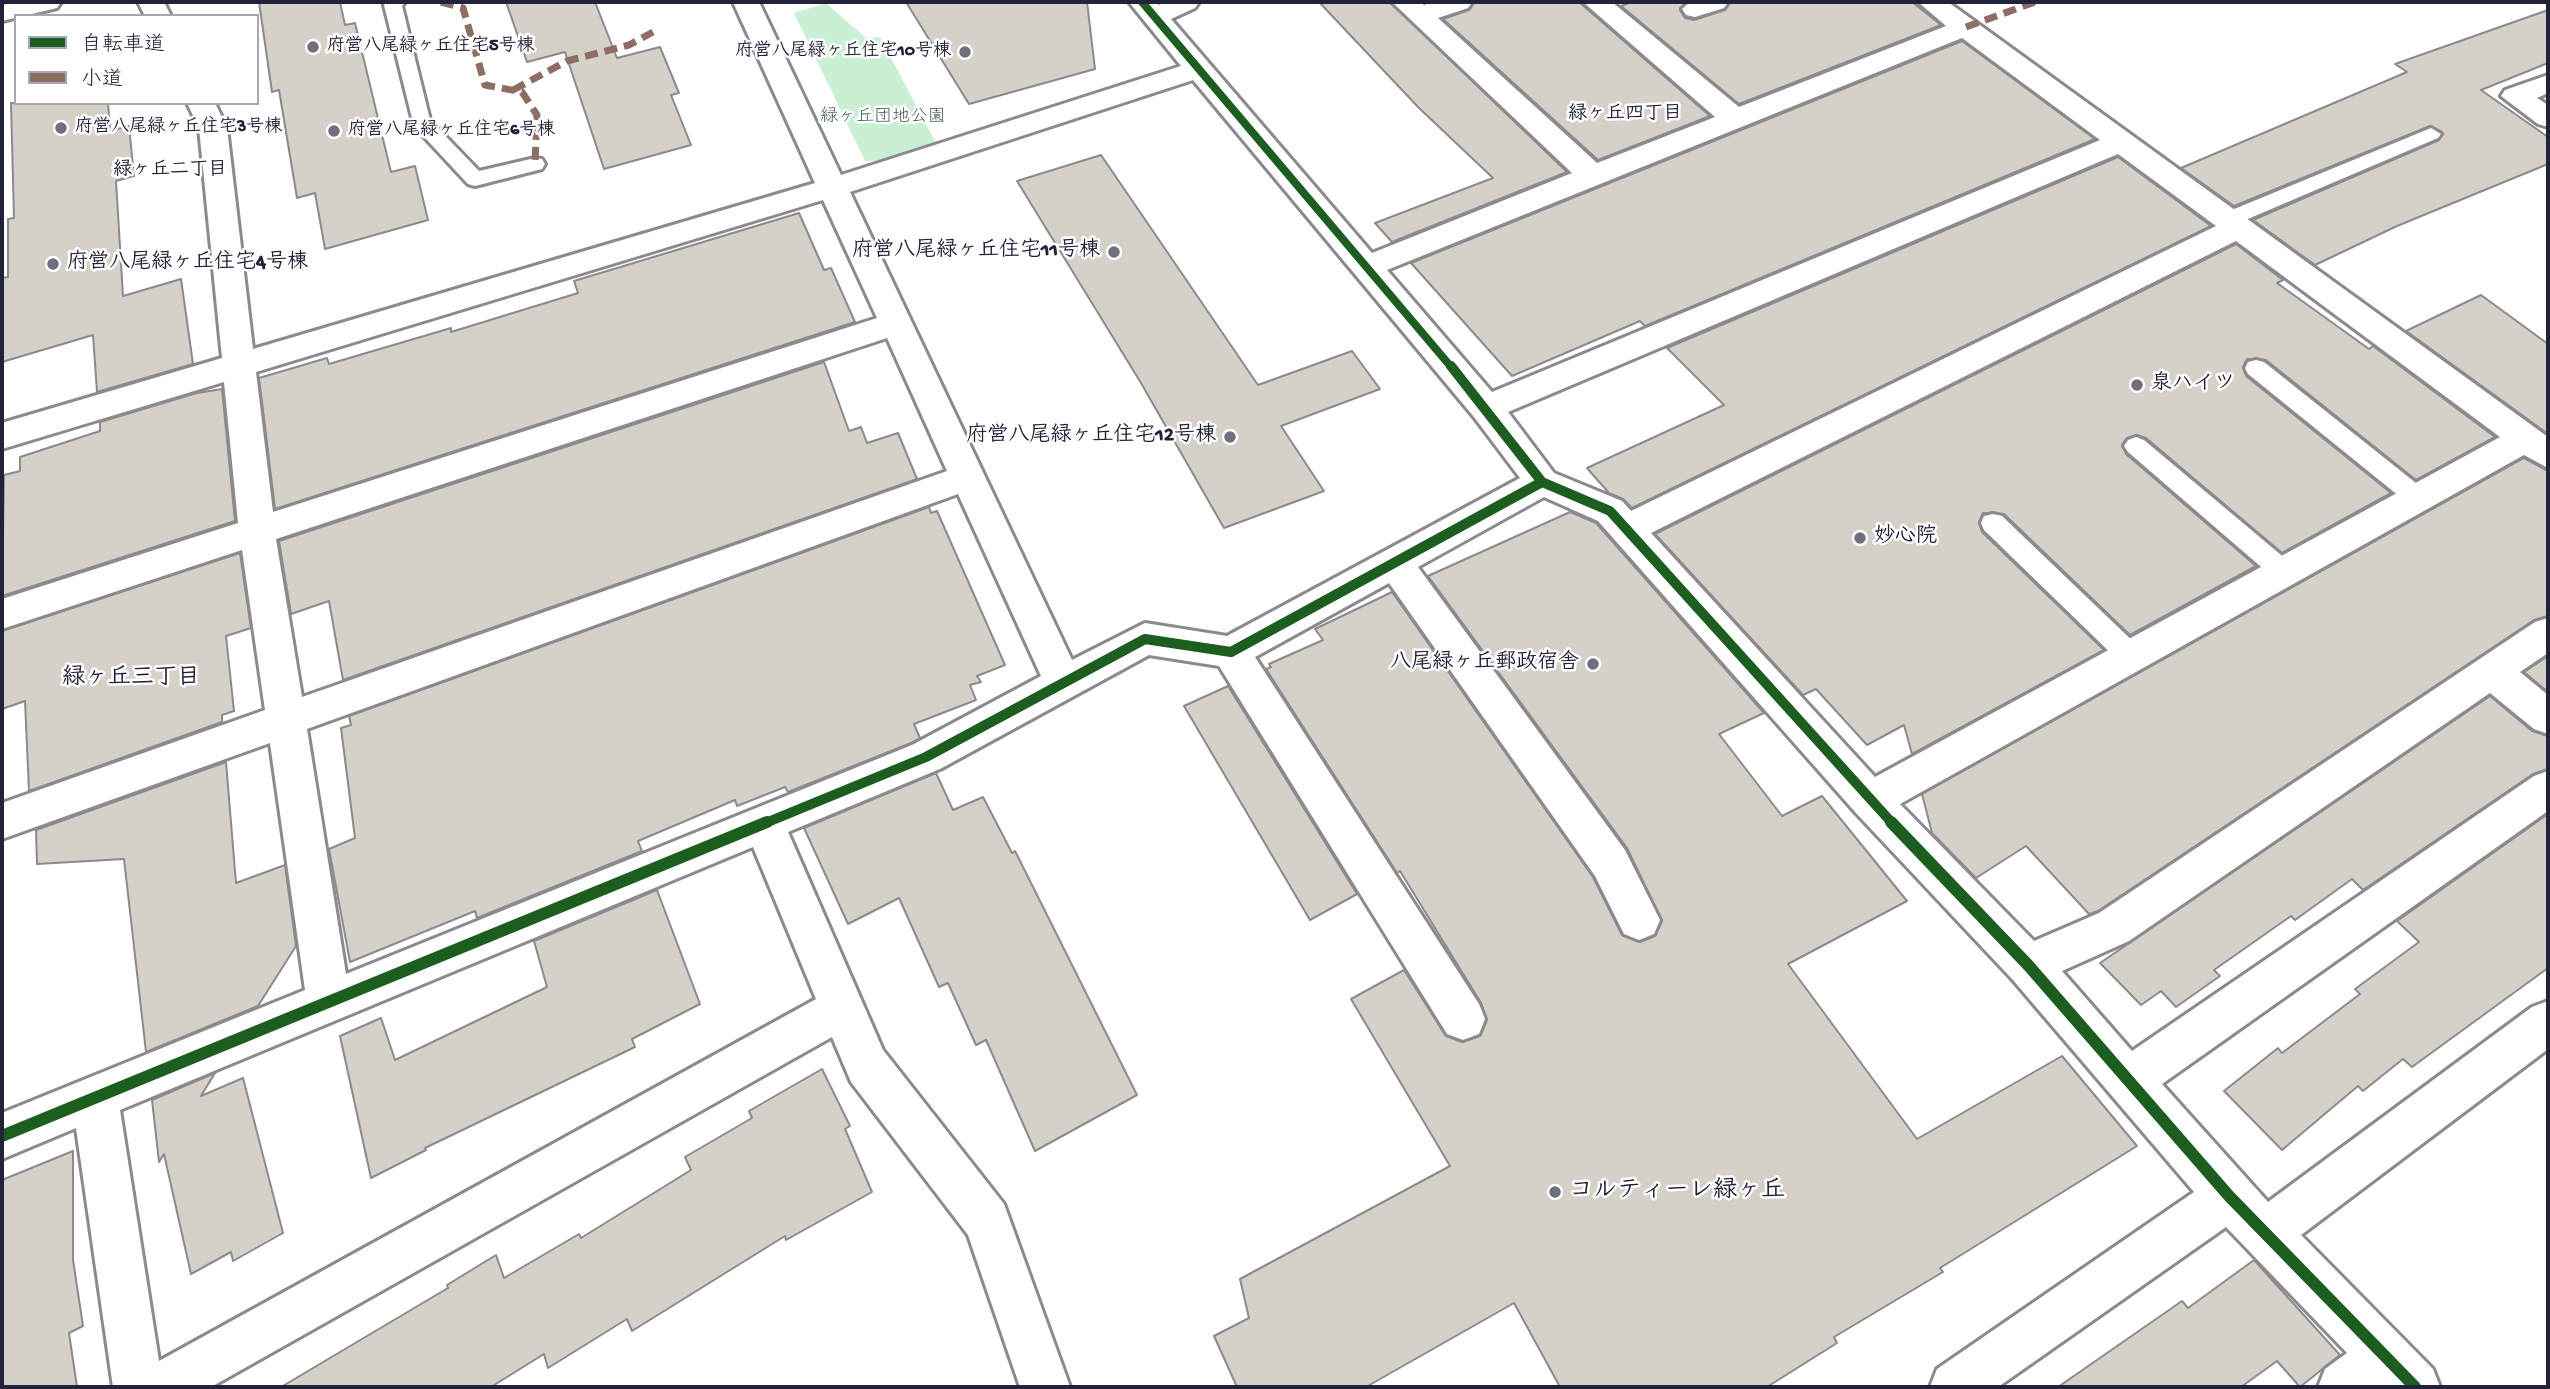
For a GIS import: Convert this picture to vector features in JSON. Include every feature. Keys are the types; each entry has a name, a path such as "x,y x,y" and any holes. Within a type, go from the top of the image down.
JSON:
{"street":[{"path":"2,13 48,2"},
{"path":"746,2 1063,682"},
{"path":"1186,2 1148,9 1486,408 1542,482 1610,511 1870,800 2028,965 2229,1196 2400,1372 2343,1387"},
{"path":"1412,8 1459,2"},
{"path":"1596,2 1735,119"},
{"path":"1931,2 2537,447"},
{"path":"1412,8 1593,176"},
{"path":"1365,267 1966,27"},
{"path":"2,436 834,187 1197,70"},
{"path":"2548,83 2515,96 2548,118"},
{"path":"202,105 213,128 257,531 329,1002"},
{"path":"1486,408 2123,141"},
{"path":"1626,529 2235,223"},
{"path":"2,614 897,323"},
{"path":"1870,800 2418,498 2537,447"},
{"path":"2,821 968,477"},
{"path":"2,1136 926,757 1146,639 1231,652 1542,482"},
{"path":"1395,563 1610,863 1639,920"},
{"path":"2028,965 2114,927 2548,633"},
{"path":"1231,652 1463,1019"},
{"path":"2492,671 2548,717"},
{"path":"2129,1082 2548,789"},
{"path":"763,822 867,1066 987,1222 1045,1387"},
{"path":"162,1387 842,1008"},
{"path":"2265,1233 2548,1022"},
{"path":"95,1098 138,1387"},
{"path":"1955,1387 2229,1196"}],"lane":[{"path":"396,2 393,5 421,122 475,179 535,164"},
{"path":"2235,223 2431,134"},
{"path":"2256,368 2418,498"},
{"path":"2136,446 2284,572"},
{"path":"1993,523 2131,656"}],"green space":[{"name":"緑ヶ丘団地公園","path":"826,3 866,38 880,37 936,143 875,161 865,161 794,13"}],"building":[{"name":"府営八尾緑ヶ丘住宅6号棟","path":"259,2 340,2 345,25 355,23 391,172 415,166 428,220 325,249 315,193 297,198 279,90 272,92"},
{"path":"506,2 595,2 617,58 660,47 679,93 671,95 691,145 604,169 565,52 527,62"},
{"path":"906,2 1087,2 1095,69 969,104"},
{"path":"1319,2 1390,2 1567,172 1392,242 1375,223 1493,178 1419,108"},
{"path":"1475,2 1579,2 1710,116 1598,160 1443,19 1469,10"},
{"path":"1632,2 1686,2 1680,10 1685,18 1694,20 1725,10 1731,2 1912,2 1941,25 1739,104 1621,6"},
{"path":"2548,10 2548,63 2481,90 2548,137 2548,164 2397,226 2315,265 2253,220 2439,140 2442,132 2430,126 2234,206 2181,168 2407,72 2395,64"},
{"path":"1962,41 2095,139 1645,326 1640,321 1512,376 1411,263"},
{"path":"11,103 108,105 110,131 129,126 134,176 116,181 123,296 181,279 193,364 97,392 93,335 2,362 2,278 8,277 8,219 14,218"},
{"path":"1101,155 1258,385 1352,351 1380,389 1281,426 1324,491 1224,528 1141,383 1017,181"},
{"path":"2118,157 2211,226 1632,508 1623,499 1609,493 1587,468 1724,405 1667,348"},
{"path":"799,213 824,270 831,268 855,322 275,509 259,378 327,358 329,364 451,328 451,332 578,293 574,281"},
{"path":"2236,244 2283,280 2277,283 2369,349 2373,346 2495,437 2416,480 2266,360 2247,359 2243,367 2246,376 2391,493 2282,553 2146,438 2137,435 2127,438 2122,445 2126,454 2256,566 2130,635 2004,514 1983,513 1979,522 1982,532 2104,650 1912,754 1904,725 1867,745 1816,689 1803,695 1655,534"},
{"path":"2481,295 2548,344 2548,434 2406,331"},
{"path":"824,362 849,431 861,427 867,443 898,433 917,479 343,680 329,601 291,614 279,541"},
{"path":"222,389 235,521 2,596 4,475 20,471 20,457 100,431 100,422 197,393"},
{"path":"2524,458 2548,471 2548,616 2534,620 2098,911 2089,914 2026,846 1976,878 1932,833 1922,794"},
{"path":"929,507 931,513 937,511 1005,665 977,676 981,682 970,685 976,700 914,724 920,738 911,743 788,792 785,787 737,806 735,800 638,841 642,851 477,918 475,911 350,962 329,849 355,838 341,728 351,725 349,716"},
{"path":"1570,512 1596,523 1764,713 1719,734 1782,816 1822,796 1907,901 1788,964 1917,1139 2062,1056 2137,1146 1940,1268 1943,1272 1834,1337 1837,1343 1767,1387 1560,1387 1514,1303 1366,1387 1237,1387 1214,1336 1249,1318 1240,1279 1450,1166 1351,999 1404,970 1446,1036 1462,1042 1480,1036 1487,1020 1481,1003 1400,871 1397,873 1266,669 1271,667 1269,664 1323,640 1315,629 1392,592 1593,877 1622,935 1640,942 1655,936 1662,921 1627,848 1428,576"},
{"path":"240,553 251,628 226,636 234,711 222,715 222,722 29,791 25,701 2,709 2,631"},
{"path":"2548,656 2548,692 2524,672"},
{"path":"1228,686 1357,894 1310,920 1184,706"},
{"path":"2490,696 2532,731 2548,736 2548,769 2533,774 2363,890 2352,879 2295,920 2291,916 2214,970 2220,976 2176,1007 2161,991 2141,1005 2100,963"},
{"path":"226,762 236,883 285,865 296,946 258,1006 146,1052 124,859 37,864 36,830"},
{"path":"936,773 953,810 983,797 1012,853 1015,851 1137,1095 1035,1151 986,1040 976,1045 948,983 939,987 899,898 848,924 804,828"},
{"path":"2548,814 2548,968 2412,1067 2403,1059 2363,1091 2358,1086 2282,1150 2224,1091 2278,1048 2282,1053 2360,994 2355,989 2419,942 2397,921"},
{"path":"657,890 700,1004 632,1039 635,1047 425,1148 426,1150 371,1178 340,1036 381,1018 395,1060 547,987 534,941"},
{"path":"822,1069 850,1126 845,1129 872,1192 786,1240 785,1236 632,1331 627,1319 548,1368 544,1354 491,1387 281,1387 448,1288 447,1285 496,1255 504,1278 579,1234 581,1238 691,1170 685,1157 752,1118 749,1111"},
{"path":"215,1073 201,1096 243,1078 283,1233 233,1261 231,1252 191,1274 164,1154 159,1162 152,1100"},
{"path":"73,1151 73,1260 83,1326 69,1333 77,1387 2,1387 2,1180"},
{"path":"2254,1260 2340,1355 2300,1387 2277,1361 2241,1387 2058,1387 2182,1301 2188,1308"}],"marked path":[{"path":"441,2 463,8 485,85 522,92 537,115 535,164"},
{"path":"1966,27 2035,2"},
{"path":"513,90 567,61 629,45 653,32"}],"cycle path":[{"path":"1142,2 1486,408 1542,482 1610,511 1870,800 2028,965 2229,1196 2415,1387"},
{"path":"2,1136 926,757 1145,639 1231,652 1542,482"}],"place":[{"name":"府営八尾緑ヶ丘住宅5号棟","path":"313,47"},
{"name":"府営八尾緑ヶ丘住宅10号棟","path":"965,52"},
{"name":"府営八尾緑ヶ丘住宅3号棟","path":"61,128"},
{"name":"府営八尾緑ヶ丘住宅6号棟","path":"334,131"},
{"name":"府営八尾緑ヶ丘住宅11号棟","path":"1114,252"},
{"name":"府営八尾緑ヶ丘住宅4号棟","path":"53,264"},
{"name":"泉ハイツ","path":"2137,385"},
{"name":"府営八尾緑ヶ丘住宅12号棟","path":"1230,437"},
{"name":"妙心院","path":"1860,538"},
{"name":"八尾緑ヶ丘郵政宿舎","path":"1593,664"},
{"name":"コルティーレ緑ヶ丘","path":"1555,1192"}],"district":[{"name":"緑ヶ丘四丁目","path":"1625,115"},
{"name":"緑ヶ丘二丁目","path":"170,171"},
{"name":"緑ヶ丘三丁目","path":"131,679"}]}
